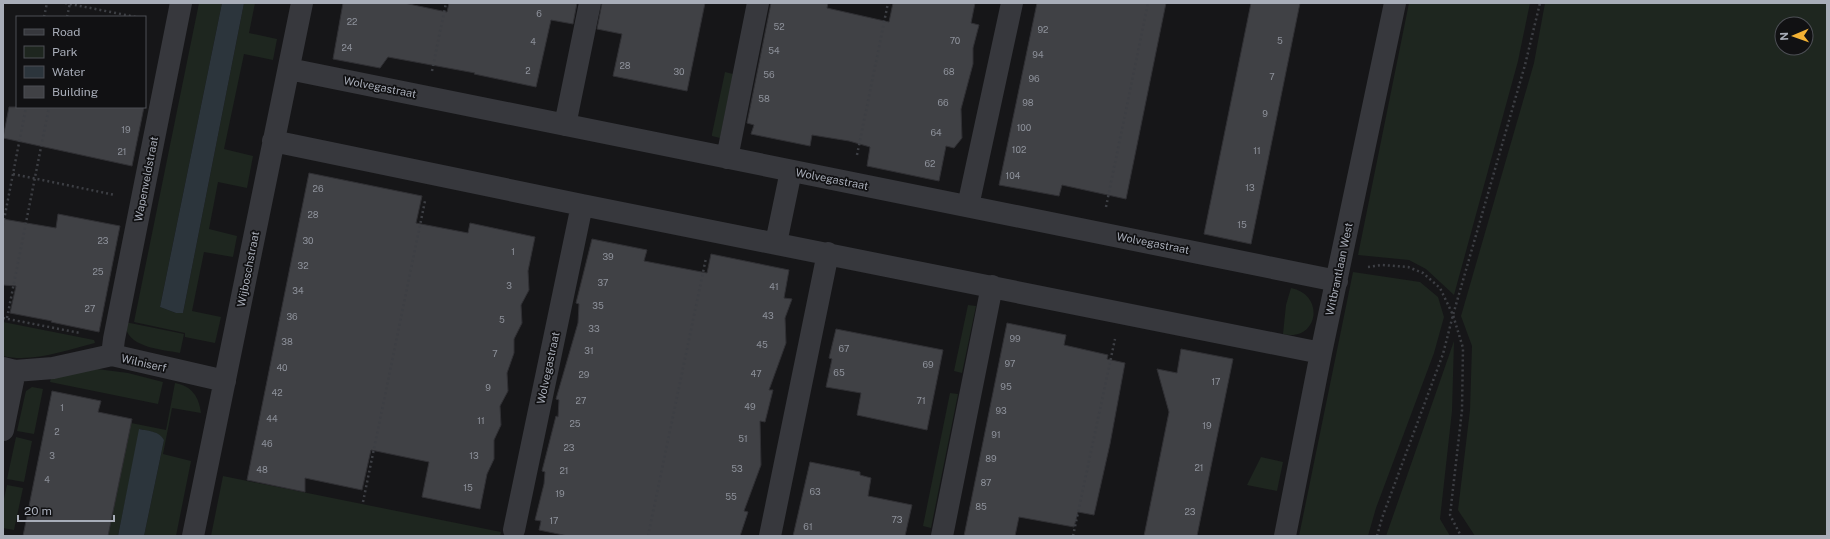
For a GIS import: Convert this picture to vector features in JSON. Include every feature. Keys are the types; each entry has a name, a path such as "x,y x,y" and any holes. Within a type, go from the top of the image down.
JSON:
{"street":[{"name":"Wapenveldstraat","path":"113,347 181,3"},
{"name":"Wijboschstraat","path":"193,536 302,3"},
{"path":"565,125 590,3"},
{"path":"726,158 758,3"},
{"path":"968,206 1012,3"},
{"name":"Witbrantlaan West","path":"1285,536 1321,353 1395,3"},
{"name":"Wolvegastraat","path":"288,69 1101,233 1339,273"},
{"path":"274,141 582,205 828,253 1321,353"},
{"name":"Wolvegastraat","path":"776,243 791,171"},
{"name":"Wolvegastraat","path":"514,530 582,205"},
{"path":"770,536 828,253"},
{"path":"942,536 992,286"},
{"name":"Wilniserf","path":"3,430 9,369 53,368 113,347 225,381"}],"path":[{"path":"44,16 47,3"},
{"path":"65,3 131,16"},
{"path":"427,97 446,3"},
{"path":"851,183 888,3"},
{"path":"1101,233 1148,3"},
{"path":"1377,536 1382,518 1443,354 1525,65 1540,3"},
{"path":"67,16 70,4"},
{"path":"3,225 26,108"},
{"path":"49,108 5,318 113,347"},
{"path":"13,174 142,200"},
{"path":"363,502 431,174"},
{"path":"648,536 712,230"},
{"path":"1339,273 1382,265 1408,267 1423,273 1440,288 1453,315 1463,348 1463,371 1462,410 1450,515 1461,536"},
{"path":"1073,536 1120,313"}],"green space":[{"path":"199,3 222,3 160,307 176,313 183,313 244,3 255,3 249,33 277,39 273,60 244,54 224,149 253,156 247,188 218,182 209,229 237,236 233,257 204,252 192,311 221,317 215,343 185,337 185,333 134,322"},
{"path":"1409,3 1530,3 1518,61 1454,295 1426,269 1409,260 1358,255"},
{"path":"1545,3 1827,3 1827,536 1475,536 1458,510 1470,410 1472,346 1461,316 1534,63"},
{"path":"725,72 733,74 720,138 712,136 712,134"},
{"path":"1353,272 1420,282 1438,297 1444,317 1434,353 1376,508 1368,536 1299,536"},
{"path":"1291,288 1302,292 1309,299 1313,308 1313,317 1310,325 1304,331 1295,335 1283,334 1286,305"},
{"path":"968,305 976,306 962,373 954,371"},
{"path":"3,322 94,340 95,343 38,357 14,358 3,356"},
{"path":"125,322 184,334 180,353 145,346 137,342 127,331"},
{"path":"1454,341 1452,411 1440,519 1450,536 1386,536"},
{"path":"97,369 128,373 163,382 158,404 50,382 51,378"},
{"path":"175,383 181,384 194,393 201,413 172,408 163,454 191,461 176,536 144,536 164,440 156,433 140,429 118,536 108,536 131,423 166,430"},
{"path":"32,387 43,389 34,434 17,431 26,391"},
{"path":"950,393 958,394 931,528 923,526"},
{"path":"16,437 32,441 24,482 7,479"},
{"path":"1261,457 1283,462 1277,491 1247,485"},
{"path":"223,476 501,532 500,536 211,536"},
{"path":"7,485 23,488 14,530 3,528 3,503"}],"water":[{"path":"222,3 244,3 183,313 176,313 160,307"},
{"path":"139,429 157,433 164,440 144,536 118,536"}],"building":[{"path":"343,3 404,3 447,12 449,3 577,3 573,24 551,20 536,87 474,74 475,73 388,57 380,68 333,59"},
{"path":"602,3 705,3 687,91 613,76 622,34 597,29"},
{"path":"771,3 828,3 827,8 889,22 893,3 975,3 971,23 979,25 973,48 973,64 961,109 962,138 954,148 946,146 939,181 867,166 870,147 849,141 812,135 810,146 751,134 754,125 747,123"},
{"path":"1037,3 1166,3 1126,199 1062,185 1059,196 999,185"},
{"path":"1251,3 1300,3 1251,244 1204,234"},
{"path":"9,107 144,108 132,166 3,138"},
{"path":"309,173 422,196 416,223 468,233 470,223 535,237 528,271 529,290 521,305 522,323 514,339 514,353 507,373 508,391 500,406 501,425 494,440 494,459 487,474 480,509 422,497 429,462 371,450 362,490 305,478 305,492 247,480"},
{"path":"58,214 120,226 99,332 10,313 16,286 3,285 3,219 56,228"},
{"path":"592,239 647,250 644,261 707,273 711,254 789,270 784,298 792,299 785,318 786,343 769,390 773,390 765,422 760,421 761,465 744,511 748,512 740,536 568,536 539,530 541,521 535,520 544,484 545,472 542,471 556,416 558,417 559,400 556,399 578,323 579,304 576,303"},
{"path":"1007,323 1066,335 1064,345 1108,355 1107,359 1125,363 1110,444 1094,515 1078,512 1074,527 1019,517 1015,536 964,536"},
{"path":"836,329 943,350 927,430 857,415 861,393 826,387 832,359 829,358"},
{"path":"1181,349 1233,359 1197,536 1144,536 1169,412 1157,369 1177,373"},
{"path":"52,391 101,401 98,412 132,419 108,536 23,536"},
{"path":"810,462 860,472 860,475 871,478 868,496 912,505 905,536 793,536"}]}
